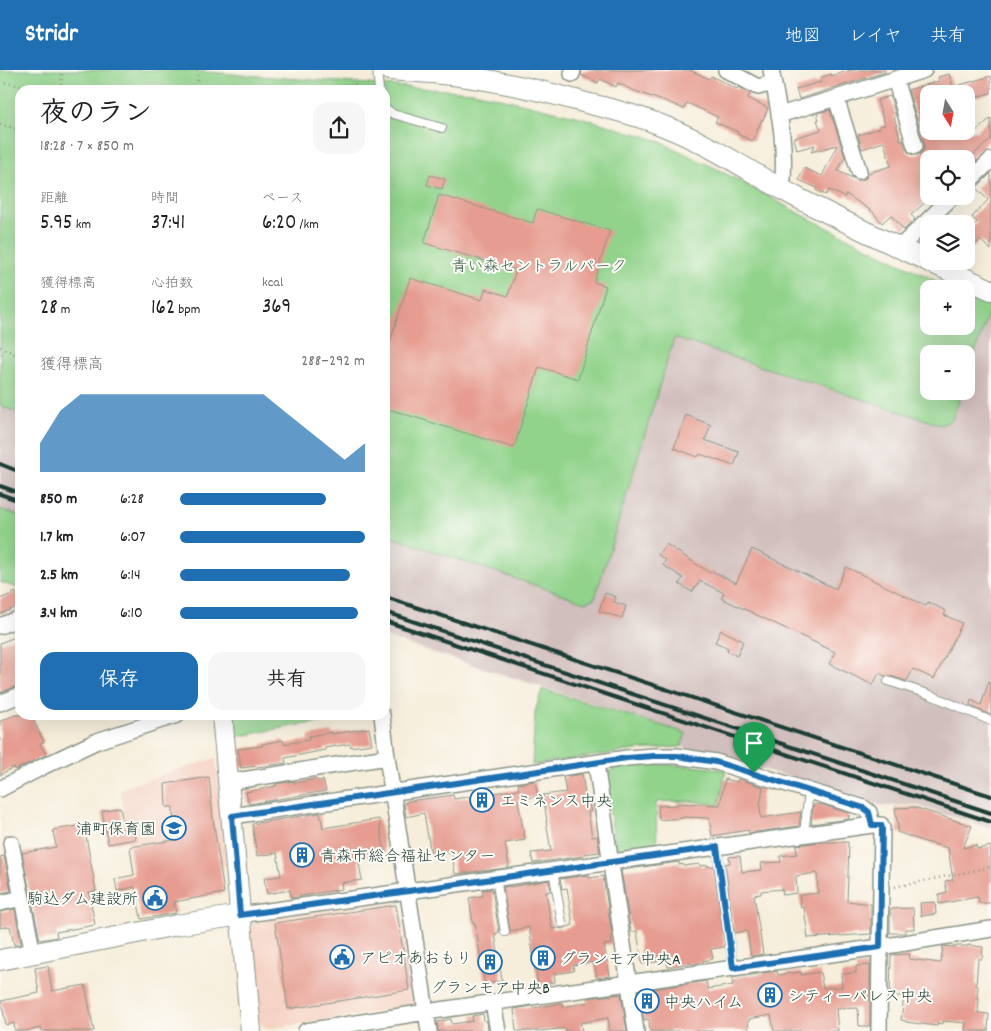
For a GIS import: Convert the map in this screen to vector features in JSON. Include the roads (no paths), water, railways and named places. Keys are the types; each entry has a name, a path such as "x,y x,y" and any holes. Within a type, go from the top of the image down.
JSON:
{"street":[{"path":"389,70 460,76 512,85 623,112 666,127 706,146 782,189 899,248 991,290"},
{"path":"726,70 758,87 772,77 783,136 782,189"},
{"path":"779,114 924,70"},
{"path":"895,79 915,146"},
{"path":"836,98 859,171"},
{"path":"975,175 991,160"},
{"path":"899,248 944,205"},
{"path":"0,626 15,620"},
{"path":"0,703 15,697"},
{"path":"0,789 44,766 97,742 162,720"},
{"path":"223,720 251,1031"},
{"path":"383,720 429,1031"},
{"path":"232,816 627,758 677,756 716,762 864,808 869,812 872,825"},
{"path":"229,782 387,758"},
{"path":"596,764 636,1031"},
{"path":"0,960 177,925 240,915 804,834 881,825 879,1031"},
{"path":"11,843 33,954"},
{"path":"0,902 22,898"},
{"path":"306,1031 991,929"},
{"path":"494,1003 498,1031"}],"lane":[{"path":"378,70 379,85"},
{"path":"390,112 442,128"},
{"path":"888,681 930,695 991,721"},
{"path":"804,834 809,791"},
{"path":"717,847 733,968"},
{"path":"554,870 562,923"},
{"path":"496,878 505,932"}],"railway":[{"path":"0,464 15,470"},
{"path":"0,486 15,491"},
{"path":"0,494 15,499"},
{"path":"390,599 991,796"},
{"path":"390,614 991,813"},
{"path":"390,623 991,822"}],"place":[{"name":"エミネンス中央","path":"482,800"},
{"name":"浦町保育園","path":"174,828"},
{"name":"青森市総合福祉センター","path":"302,855"},
{"name":"駒込ダム建設所","path":"155,898"},
{"name":"アピオあおもり","path":"342,957"},
{"name":"グランモア中央A","path":"543,958"},
{"name":"グランモア中央B","path":"490,962"},
{"name":"シティーパレス中央","path":"770,995"},
{"name":"中央ハイム","path":"647,1001"}],"park label":[{"name":"青い森セントラルパーク","path":"539,265"}]}
